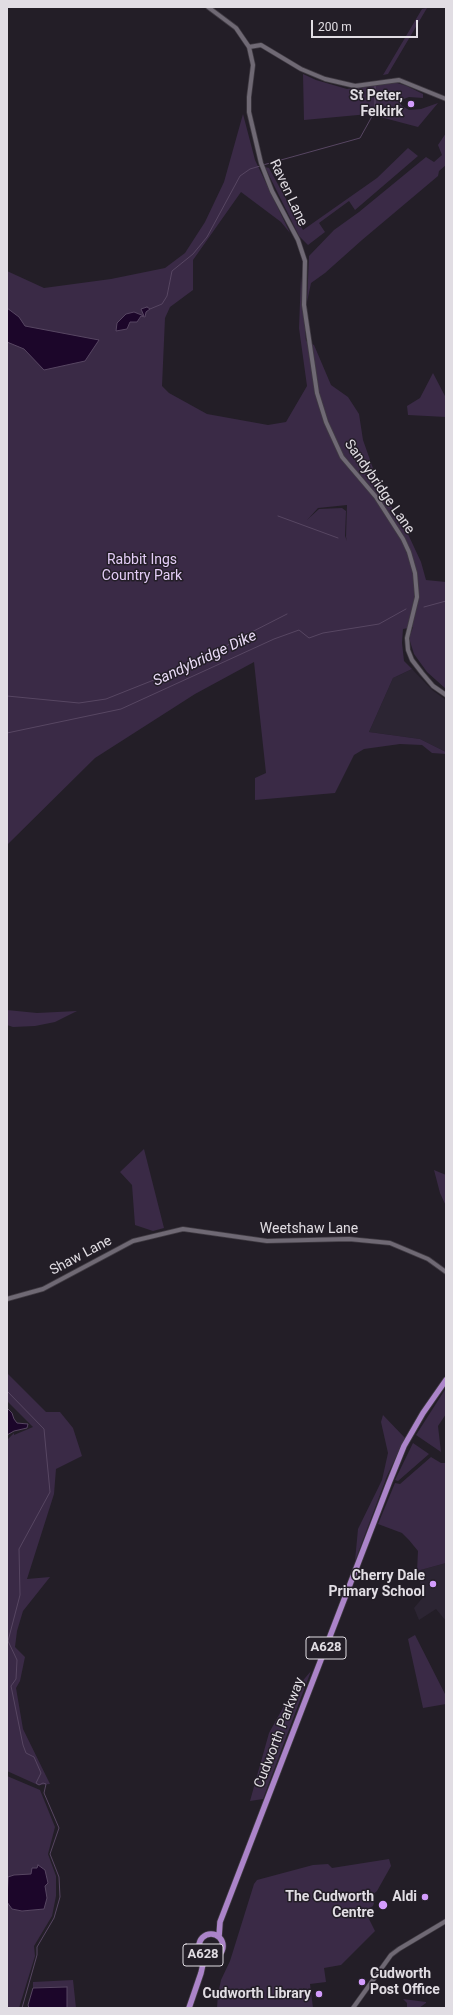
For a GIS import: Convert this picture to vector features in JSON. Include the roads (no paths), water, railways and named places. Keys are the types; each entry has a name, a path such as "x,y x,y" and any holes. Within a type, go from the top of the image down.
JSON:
{"highway":[{"name":"Cudworth Parkway","path":"208,1935 220,1922 404,1446 423,1413 446,1380"},
{"name":"Cudworth Parkway","path":"219,1937 220,1922"},
{"name":"A628","path":"189,2008 203,1964 199,1944 202,1938 208,1935 219,1937 222,1948 220,1953 213,1958 201,1973"},
{"name":"A628","path":"201,1953 207,1957 213,1958"}],"street":[{"path":"208,7 236,28 249,47 261,45 301,69 337,82 355,86 399,80 446,99"},
{"name":"Raven Lane","path":"249,47 253,65 249,97 249,112 261,163 272,191 303,253"},
{"name":"Sandybridge Lane","path":"303,253 306,269 304,305 307,332 317,393 327,424 342,457 376,497 399,533 409,552 415,573 417,598 407,638 408,650 412,660 422,673 433,686 446,695"},
{"name":"Weetshaw Lane","path":"166,1232 183,1229 198,1230 247,1240 267,1241 367,1240 390,1243 408,1249 428,1259 446,1272"},
{"name":"Shaw Lane","path":"7,1300 43,1289 133,1241 166,1232"},
{"path":"353,2008 364,1990 391,1955 446,1921"}],"waterway":[{"path":"263,165 360,138 375,111 375,85"},
{"path":"150,309 162,304 167,296 172,271 193,254 207,237 240,176 250,169 260,166"},
{"path":"278,516 338,538"},
{"path":"424,607 446,601"},
{"name":"Sandybridge Dike","path":"7,733 121,709 274,639 299,630 309,638 323,633 379,624 406,609"},
{"path":"7,696 79,703 106,699 199,662 238,639 287,614"},
{"path":"7,1391 44,1429 50,1492 19,1549 20,1595 8,1641 17,1660 16,1679 11,1686 23,1745 26,1753 34,1757 41,1773 36,1783 39,1785 43,1783 46,1784 44,1793 59,1828 50,1854 59,1877 60,1897 54,1918 37,1947 37,1955 22,2008"}],"place":[{"name":"St Peter, Felkirk","path":"411,104"},
{"name":"Cherry Dale Primary School","path":"433,1584"},
{"name":"Aldi","path":"425,1897"},
{"name":"The Cudworth Centre","path":"383,1905"},
{"name":"Cudworth Post Office","path":"362,1982"},
{"name":"Cudworth Library","path":"319,1994"}],"park label":[{"name":"Rabbit Ings Country Park","path":"142,568"}]}
